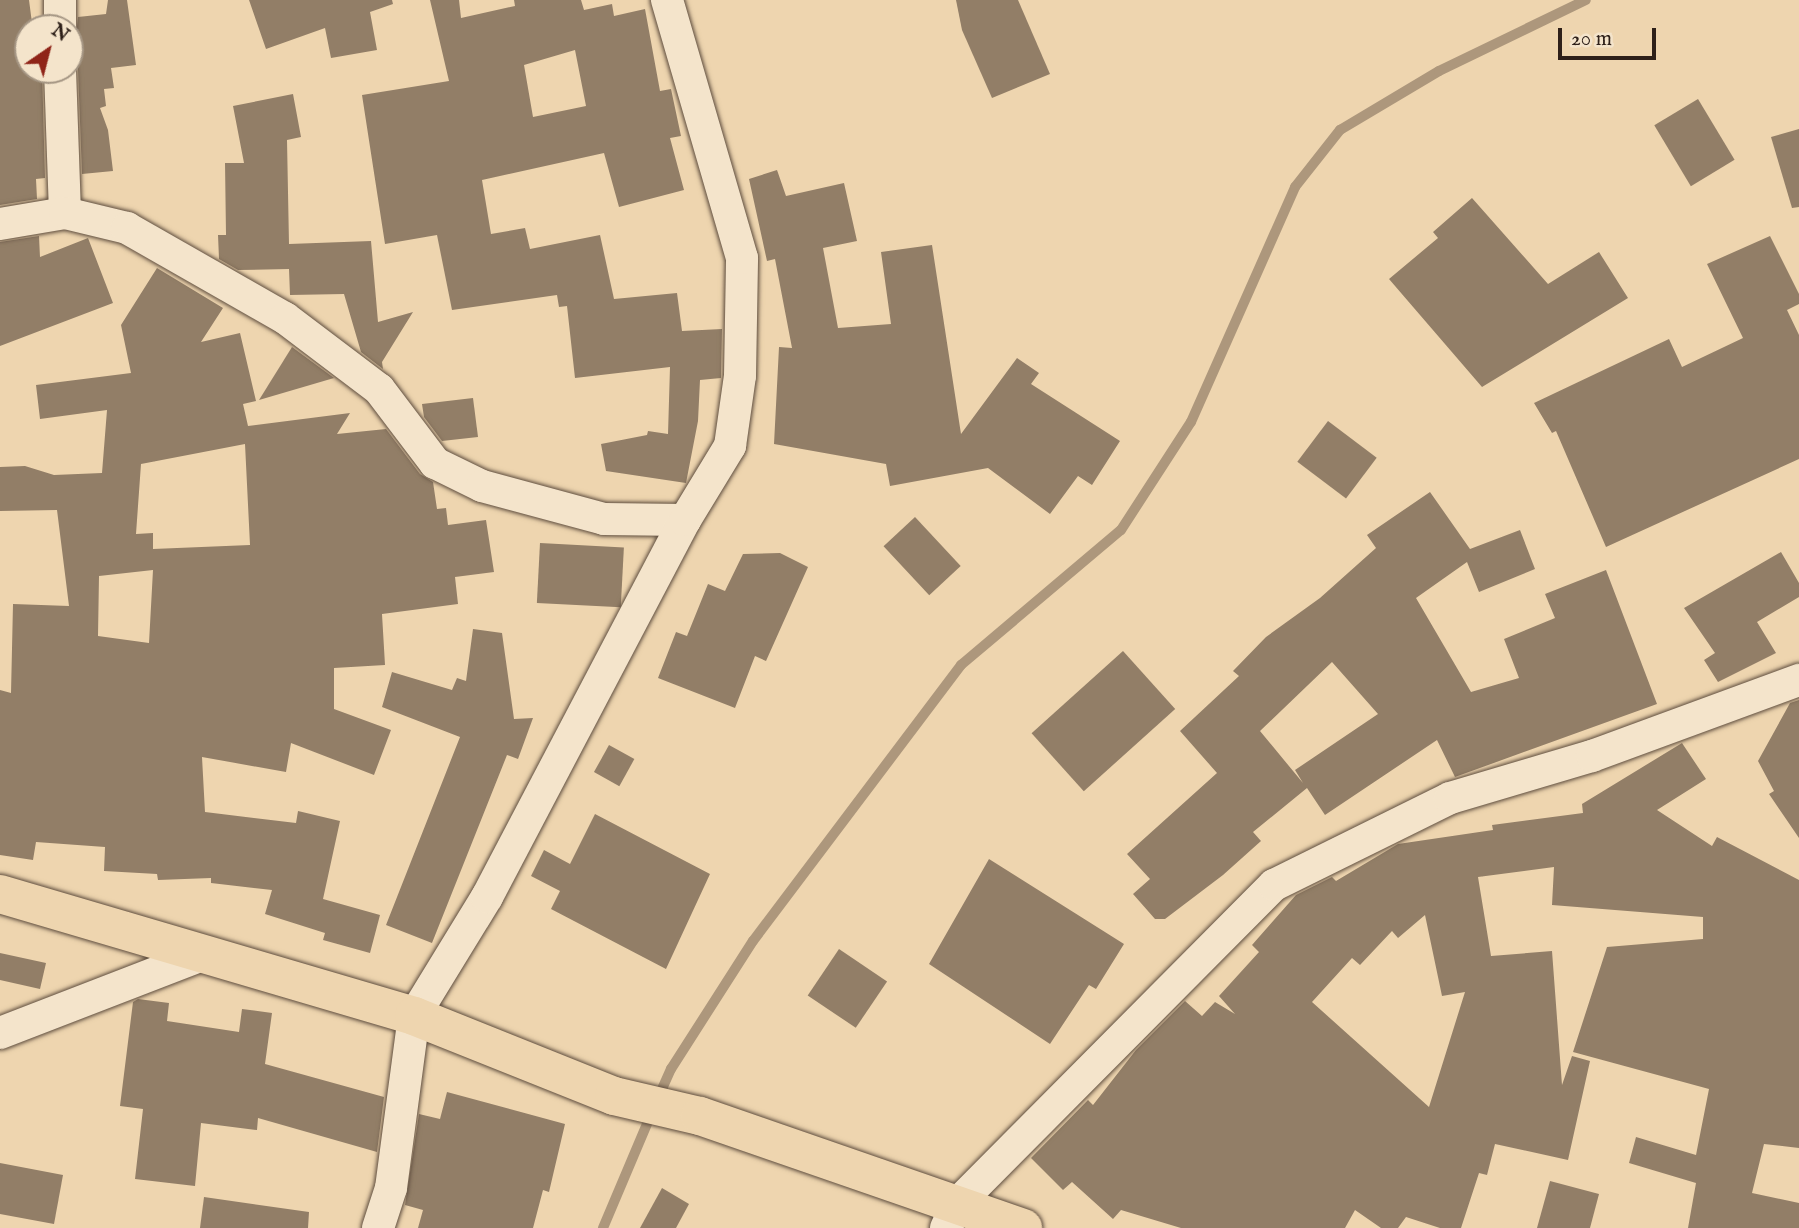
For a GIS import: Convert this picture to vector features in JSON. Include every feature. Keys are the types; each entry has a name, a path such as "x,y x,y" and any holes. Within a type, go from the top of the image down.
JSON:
{"main road":[{"path":"3,901 205,954 414,1016 614,1096 699,1116 952,1216 1023,1228"}],"street":[{"path":"378,1228 391,1188 414,1016 487,897 685,520 730,446 740,376 742,258 667,0"},
{"path":"60,84 65,213"},
{"path":"0,224 65,213 127,228 285,318 379,389 435,463 482,486 604,519 685,520"},
{"path":"952,1216 1274,885 1450,798 1591,756 1799,680"},
{"path":"0,1033 205,954"}],"building":[{"path":"0,0 29,0 31,14 14,14 14,84 42,84 45,178 36,179 37,199 0,205"},
{"path":"108,0 127,0 136,65 111,68 114,88 104,89 106,106 100,108 108,130 113,171 82,174 79,84 84,84 84,16 106,14"},
{"path":"249,0 392,0 393,4 370,12 377,50 331,58 325,28 266,49"},
{"path":"430,0 459,0 461,18 515,6 514,0 581,0 584,10 612,4 614,16 645,9 660,91 671,89 681,136 670,138 684,190 619,207 604,153 482,180 491,234 525,228 530,249 600,235 614,299 677,293 682,331 722,329 721,378 700,380 698,421 686,483 606,471 601,444 647,435 648,431 668,434 670,367 575,378 567,306 559,307 557,295 452,310 437,235 385,244 362,95 449,81","holes":["575,50 586,106 533,117 524,65"]},
{"path":"956,0 1018,0 1050,74 992,98 962,30"},
{"path":"293,94 301,137 287,140 289,244 371,241 378,322 413,312 382,362 383,369 361,352 344,294 290,295 289,269 238,270 219,259 218,235 226,235 225,163 244,163 233,106"},
{"path":"1698,99 1735,160 1691,186 1654,125"},
{"path":"1799,129 1799,207 1792,208 1771,137"},
{"path":"777,170 786,196 844,183 857,241 823,248 838,328 891,324 881,252 932,245 961,434 1017,358 1039,373 1031,384 1120,441 1092,485 1078,476 1050,514 988,468 890,486 886,464 774,444 779,347 792,348 775,259 767,261 749,179"},
{"path":"1472,198 1548,284 1599,252 1628,298 1482,387 1389,279 1438,238 1433,232"},
{"path":"39,236 40,257 88,238 113,303 0,346 0,242"},
{"path":"1770,236 1799,294 1799,304 1787,310 1799,335 1799,459 1606,547 1556,431 1552,433 1534,403 1669,339 1682,367 1743,338 1707,264"},
{"path":"157,268 223,308 201,342 240,333 256,401 243,404 248,426 350,413 337,434 386,429 420,474 433,482 437,509 446,508 448,525 486,520 494,572 455,577 458,604 382,614 385,665 334,668 334,709 391,730 374,775 291,743 286,772 202,757 205,812 296,823 298,811 340,821 323,899 380,915 370,953 323,940 325,933 265,914 272,890 211,883 211,878 158,880 157,874 104,871 105,847 36,842 33,860 0,855 0,690 11,693 13,604 69,606 57,510 0,511 0,467 25,466 54,475 102,473 107,410 40,419 36,385 131,373 121,325","holes":["245,444 250,545 153,549 153,533 136,534 141,464","153,570 149,643 98,636 99,576"]},
{"path":"292,347 334,378 259,400"},
{"path":"473,398 478,437 442,441 424,417 422,404"},
{"path":"1328,421 1377,458 1346,498 1297,462"},
{"path":"1430,492 1470,549 1520,530 1535,569 1479,592 1467,562 1416,598 1471,692 1519,678 1504,639 1555,618 1545,594 1606,570 1657,704 1455,777 1437,740 1325,815 1307,788 1253,832 1261,841 1223,875 1165,919 1155,919 1133,894 1150,879 1127,854 1217,773 1180,731 1239,676 1233,671 1266,637 1320,598 1376,548 1367,535","holes":["1332,662 1378,714 1295,770 1303,783 1260,731"]},
{"path":"915,517 961,566 929,595 884,546"},
{"path":"540,543 624,547 621,607 537,603"},
{"path":"1781,552 1799,583 1799,597 1757,622 1776,653 1718,682 1704,660 1715,653 1684,608"},
{"path":"780,553 808,567 766,661 755,656 735,708 658,678 676,632 687,636 708,584 725,591 743,554"},
{"path":"473,629 502,633 514,719 533,718 518,759 507,755 432,943 386,925 460,737 382,707 392,672 452,690 457,678 466,681"},
{"path":"1123,651 1175,709 1084,791 1032,733"},
{"path":"1799,700 1799,838 1769,794 1774,791 1758,761 1790,703"},
{"path":"1682,743 1706,779 1657,810 1712,846 1717,837 1799,880 1799,1148 1764,1144 1752,1193 1799,1203 1799,1228 1688,1228 1696,1183 1629,1163 1636,1137 1696,1155 1709,1089 1573,1052 1607,947 1703,939 1703,917 1552,905 1554,867 1478,877 1491,956 1552,951 1562,1085 1572,1056 1590,1061 1568,1160 1495,1144 1487,1175 1479,1173 1461,1228 1440,1228 1406,1217 1398,1228 1381,1228 1355,1210 1345,1228 1181,1228 1121,1210 1113,1219 1072,1182 1063,1190 1031,1158 1088,1100 1093,1105 1136,1050 1185,1001 1202,1016 1215,1002 1235,1014 1219,996 1259,952 1252,945 1296,895 1332,877 1336,881 1398,844 1493,830 1492,825 1583,813 1582,804","holes":["1425,915 1442,996 1465,992 1429,1107 1312,1002 1352,958 1360,965 1392,931 1398,938"]},
{"path":"609,745 634,759 619,786 594,772"},
{"path":"595,814 710,874 666,969 551,909 560,891 531,876 544,850 570,864"},
{"path":"989,859 1124,944 1096,989 1089,985 1050,1044 929,964"},
{"path":"839,949 887,981 856,1028 808,995"},
{"path":"0,953 46,963 40,989 0,980"},
{"path":"138,999 169,1003 167,1021 239,1032 242,1009 272,1013 265,1064 384,1097 377,1152 258,1118 257,1130 201,1123 195,1186 135,1179 143,1109 120,1106 133,1002"},
{"path":"447,1092 565,1124 549,1192 543,1190 533,1228 418,1228 423,1210 405,1205 419,1114 440,1119"},
{"path":"0,1163 63,1175 54,1224 0,1214"},
{"path":"1550,1181 1599,1194 1590,1228 1537,1228"},
{"path":"662,1188 689,1204 676,1228 640,1228"},
{"path":"204,1197 309,1212 308,1228 200,1228"}],"waterway":[{"path":"658,1098 671,1069 753,941 961,665 1121,530 1191,422 1295,187 1340,130 1439,71 1586,0"},
{"path":"603,1228 652,1112"}]}
